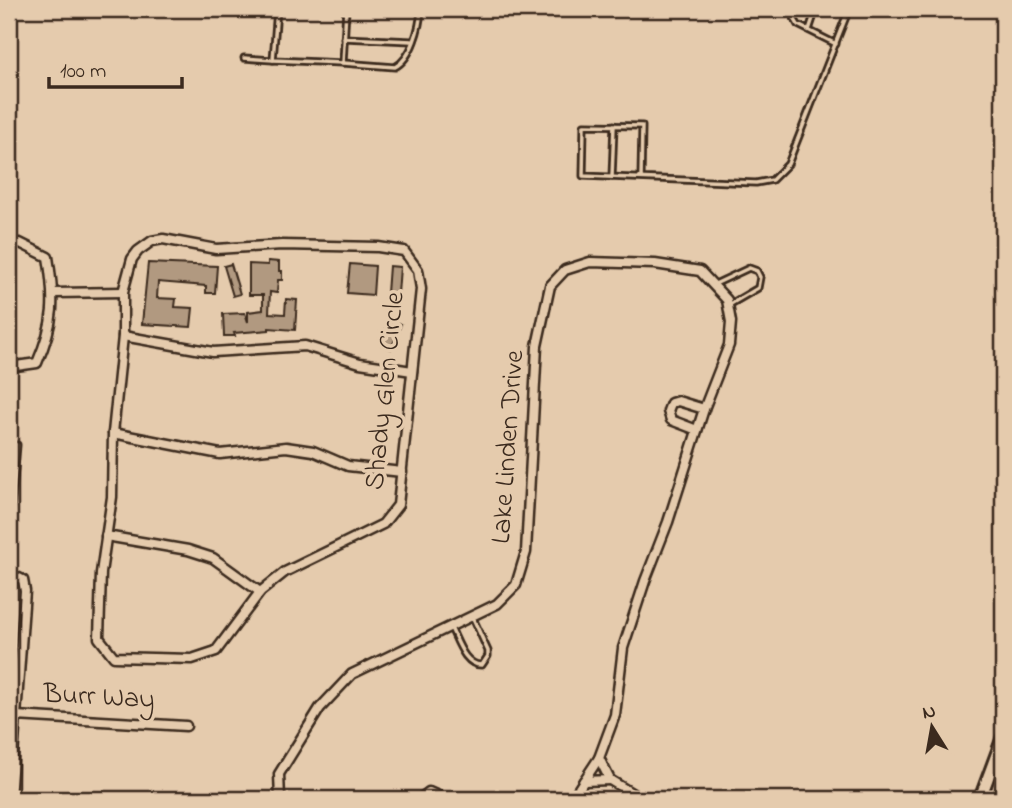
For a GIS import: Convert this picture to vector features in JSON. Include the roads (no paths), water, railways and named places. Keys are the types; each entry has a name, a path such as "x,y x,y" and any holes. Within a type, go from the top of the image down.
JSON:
{"main road":[{"path":"980,799 1003,737"}],"street":[{"name":"Shady Glen Circle","path":"163,239 216,249 282,245 378,247 404,251 418,270 421,289 398,505 383,524 285,572 260,592 216,651 192,659 114,657 99,638 101,573 111,497 113,433 123,336 123,292 132,259 144,244 152,241 163,239"},
{"path":"9,243 19,243 48,257 54,293 50,334 37,363 9,366"},
{"name":"Lake Linden Drive","path":"280,799 279,774 320,708 352,674 497,604 516,585 526,552 537,346 550,286 565,270 590,262 655,264 700,271 727,300 728,305"},
{"path":"54,293 123,292"},
{"path":"572,799 600,758 615,715 623,648 668,522 704,409 729,345 731,322 728,305"},
{"path":"123,336 213,352 305,346 360,363 412,371"},
{"path":"697,430 671,420 668,411 671,403 678,401 704,409"},
{"path":"113,433 220,454 286,447 313,452 348,466 402,472"},
{"path":"106,536 188,550 213,558 260,592"},
{"path":"9,573 23,580 25,591 16,716"},
{"name":"Burr Way","path":"10,799 16,716 186,726"},
{"path":"600,758 610,780 641,799"},
{"path":"584,782 610,780"},
{"path":"420,799 429,792 438,796 438,799"}],"lane":[{"path":"273,60 276,9"},
{"path":"343,63 346,9"},
{"path":"244,58 395,67 403,62 413,41 419,26 421,9"},
{"path":"789,9 798,25 837,44"},
{"path":"809,30 816,9"},
{"path":"641,178 642,126 584,125 583,176 757,183 772,180 788,164 849,9"},
{"path":"344,37 413,41"},
{"path":"612,177 614,125"},
{"path":"713,285 748,268 757,271 760,277 758,288 728,305"},
{"path":"9,444 17,445 11,479 9,538"},
{"path":"450,626 469,662 482,665 488,651 472,616"}]}
